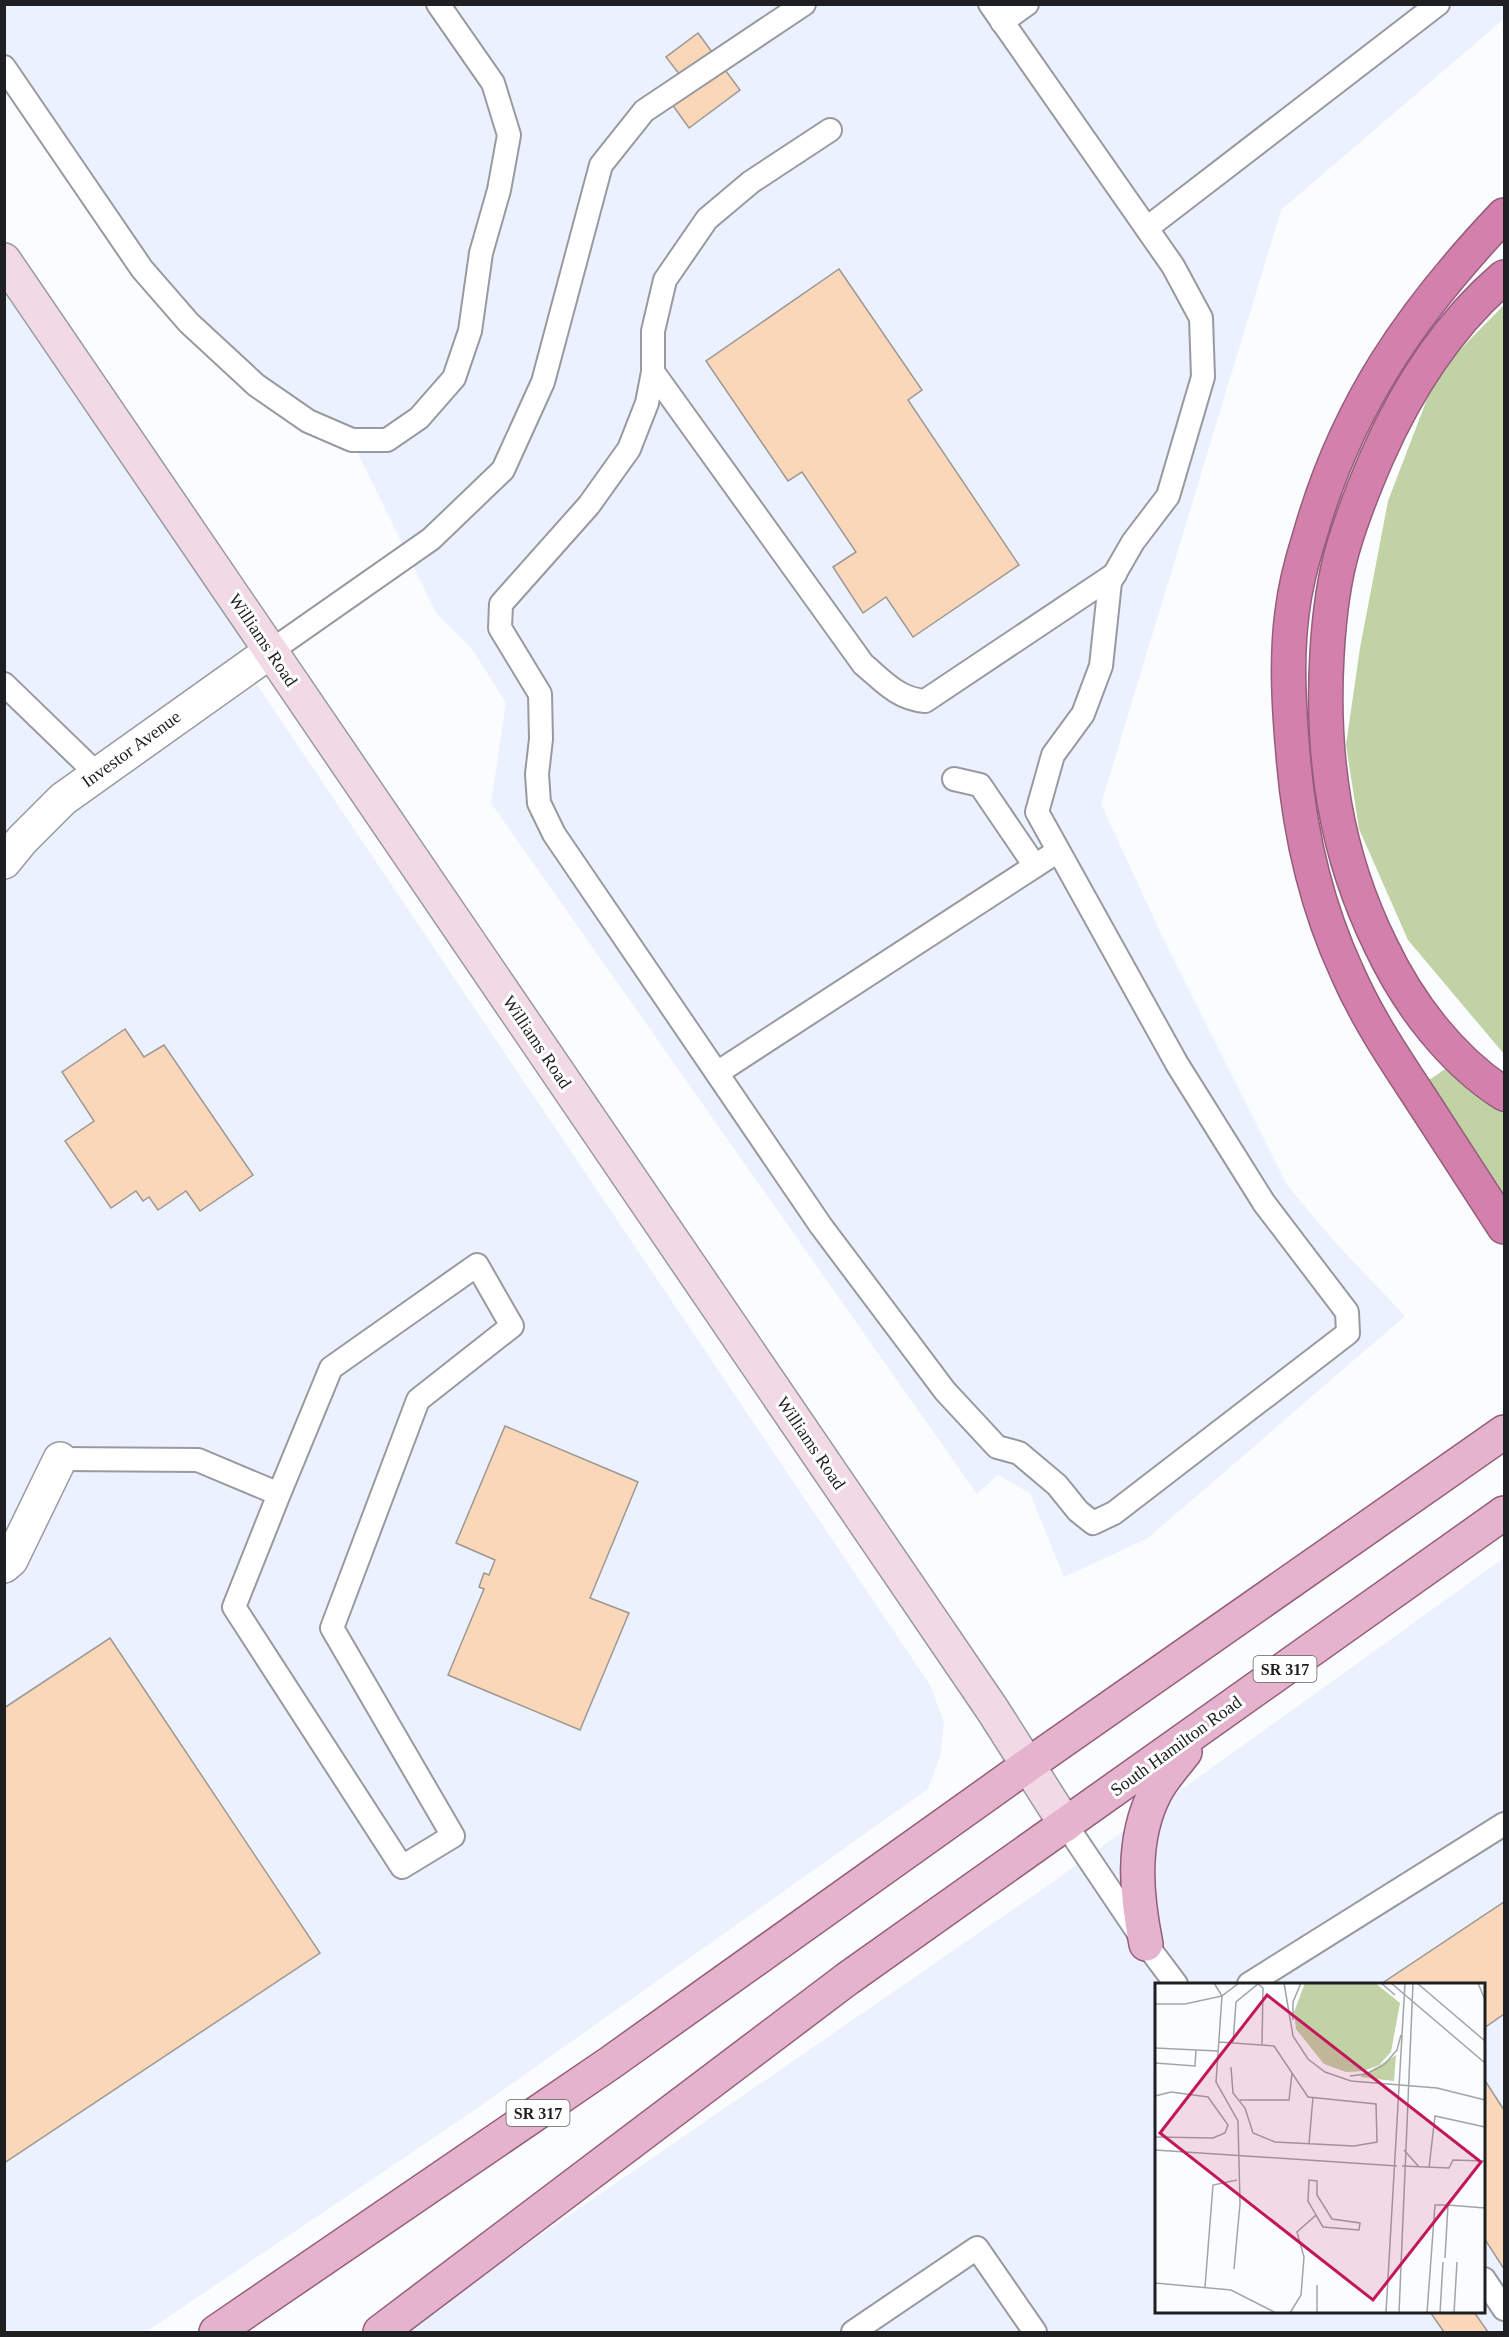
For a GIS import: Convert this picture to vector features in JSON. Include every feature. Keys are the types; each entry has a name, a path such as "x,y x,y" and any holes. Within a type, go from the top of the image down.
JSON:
{"highway":[{"path":"1504,215 1469,252 1425,306 1369,388 1343,442 1320,498 1304,555 1292,612 1289,676 1296,800 1308,860 1326,922 1347,973 1372,1024 1504,1227"},
{"path":"1504,277 1482,296 1449,334 1420,374 1395,416 1366,482 1343,550 1329,622 1324,700 1328,771 1342,841 1364,913 1395,976 1429,1024 1461,1059 1504,1094"}],"main road":[{"name":"Williams Road","path":"4,260 1028,1765 1066,1825"},
{"name":"SR 317","path":"216,2332 609,2063 1028,1765 1504,1432"},
{"name":"South Hamilton Road","path":"380,2332 847,1979 1504,1513"},
{"path":"1146,1944 1138,1906 1137,1884 1140,1848 1147,1811 1155,1791 1184,1753 1219,1715"}],"street":[{"name":"Investor Avenue","path":"4,862 22,840 63,799 271,651"},
{"path":"4,1566 11,1560 60,1459"}],"lane":[{"path":"4,67 142,269 189,323 255,385 308,421 352,440 387,440 419,418 454,378 470,331 481,253 499,190 509,135 493,83 438,4"},
{"path":"271,651 430,539 503,470 543,382 602,165 644,111 804,4"},
{"path":"830,130 752,182 706,219 665,280 653,331 653,372 647,403 629,449 589,505 501,604 500,628 540,694 539,803 549,824 821,1226 945,1391 997,1447 1019,1453 1057,1485 1078,1511 1093,1522 1114,1513 1348,1333 1347,1312 1263,1203 1161,1039 1037,812 1053,755 1083,714 1101,666 1110,582 1133,542 1168,496 1203,377 1201,318 1173,266 996,13 1028,4"},
{"path":"1147,228 1438,4"},
{"path":"653,372 863,664 893,691 925,702 1115,574"},
{"path":"4,684 96,774"},
{"path":"954,779 980,785 1035,866"},
{"path":"717,1073 1058,851"},
{"path":"477,1265 512,1326 418,1400 332,1628 453,1836 402,1867 234,1607 279,1494 331,1368 477,1265"},
{"path":"60,1459 198,1460 279,1494"},
{"path":"1251,1983 1504,1824"},
{"path":"1066,1825 1146,1944 1175,1983"},
{"path":"854,2332 977,2248 1035,2332"},
{"path":"1485,2280 1504,2309"}],"shaded area":[{"path":"4,5 1504,5 1504,19 1281,210 1101,804 1163,938 1287,1185 1332,1239 1405,1316 1148,1538 1064,1577 1030,1493 998,1475 977,1494 491,803 506,703 472,649 436,613 352,441 189,323 5,67"},
{"path":"4,259 271,651 249,673 930,1685 944,1722 941,1753 928,1789 479,2107 146,2332 5,2332"},
{"path":"1504,1558 1504,2332 400,2332 1050,1884"}],"green space":[{"path":"1504,305 1504,1054 1408,940 1359,829 1346,745 1360,648 1388,501 1437,373"},
{"path":"1447,1068 1504,1112 1504,1196 1426,1082"}],"building":[{"path":"698,33 740,90 689,128 661,89 680,75 666,57"},
{"path":"839,269 922,390 908,400 1019,565 913,637 886,597 863,613 833,567 856,552 802,472 788,481 706,361"},
{"path":"125,1029 144,1057 164,1045 253,1175 200,1211 186,1191 158,1210 149,1197 143,1201 136,1191 111,1208 65,1141 94,1121 62,1072"},
{"path":"505,1426 638,1482 590,1598 629,1613 580,1730 448,1675 484,1589 479,1587 484,1573 489,1575 495,1560 456,1543"},
{"path":"110,1638 320,1953 4,2163 4,1708"},
{"path":"1504,1902 1504,2014 1485,2027 1485,1983 1382,1983"},
{"path":"1485,2081 1504,2110 1504,2269 1485,2240"},
{"path":"1431,2313 1475,2313 1488,2332 1444,2332"}]}
